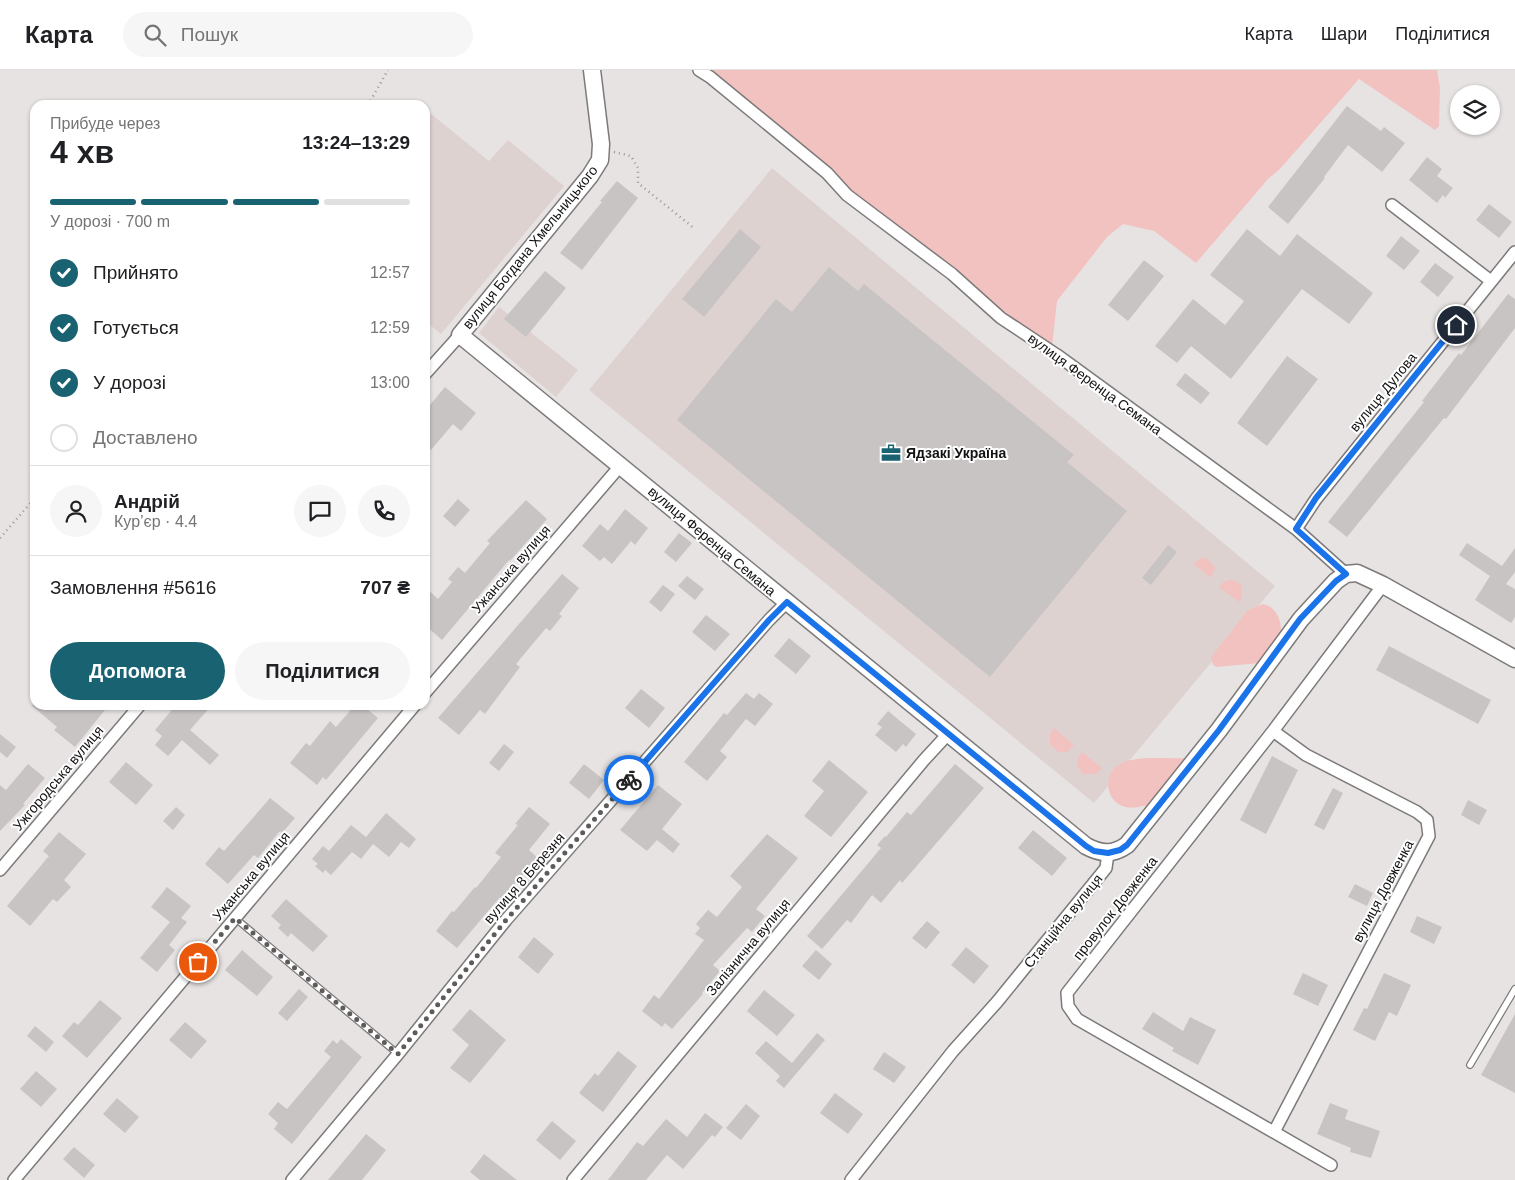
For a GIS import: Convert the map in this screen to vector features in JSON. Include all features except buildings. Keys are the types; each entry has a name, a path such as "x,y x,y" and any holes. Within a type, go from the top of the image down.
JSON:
{"street":[{"name":"вулиця Богдана Хмельницького","path":"460,335 590,176 600,160 601,144 592,70"},
{"name":"вулиця Ференца Семана","path":"699,70 827,173 847,196 952,274 1001,318 1057,356 1296,529 1346,574"},
{"path":"1392,205 1491,281"},
{"name":"вулиця Дулова","path":"1296,529 1316,498 1515,252"},
{"name":"вулиця Ференца Семана","path":"460,335 1086,846 1094,851 1108,853"},
{"path":"430,368 460,335"},
{"name":"Ужанська вулиця","path":"430,687 621,465"},
{"path":"1108,853 1120,850 1141,829 1219,730 1300,619 1336,581 1346,574 1357,573 1383,585 1515,659"},
{"name":"провулок Довженка","path":"1332,1165 1077,1019 1068,1006 1066,993 1273,731 1383,585"},
{"name":"вулиця 8 Березня","path":"292,1180 398,1054 506,920 769,620 787,602"},
{"name":"Ужгородська вулиця","path":"0,870 136,710"},
{"name":"Ужанська вулиця","path":"14,1180 411,710"},
{"name":"вулиця Довженка","path":"1273,731 1306,755 1417,812 1426,820 1429,836 1274,1132"},
{"name":"Залізнична вулиця","path":"573,1180 924,760 948,734"},
{"name":"Станційна вулиця","path":"851,1180 935,1072 997,1002 1106,868 1108,853"}],"lane":[{"path":"235,918 398,1054"},
{"path":"1470,1065 1515,990"}],"path":[{"path":"371,100 388,70"},
{"path":"600,160 616,152 631,156 638,168 638,183 695,230"},
{"path":"0,538 30,504"}],"shaded area":[{"path":"707,70 1437,70 1440,88 1439,126 1435,130 1359,79 1279,170 1269,178 1196,263 1154,231 1123,224 1107,237 1057,301 1052,347 963,282 919,247"},
{"path":"430,113 489,161 508,140 564,186 441,334 430,325"},
{"name":"Ядзакі Україна","path":"772,168 1275,586 1094,803 589,390"},
{"path":"499,307 578,370 556,397 479,333"},
{"path":"1202,558 1208,560 1215,568 1211,578 1193,564"},
{"path":"1234,580 1241,585 1242,597 1239,602 1219,587 1223,582"},
{"path":"1263,604 1273,609 1281,625 1280,636 1274,648 1259,663 1217,667 1213,665 1211,657 1248,610"},
{"path":"1054,728 1074,745 1067,752 1058,752 1050,744 1050,734"},
{"path":"1082,752 1102,768 1096,774 1083,774 1078,768 1077,759"},
{"path":"1184,758 1187,761 1150,804 1127,807 1119,804 1112,798 1108,782 1111,773 1117,766 1127,761 1141,759"}],"way so far":[{"path":"198,962 235,918 398,1054 506,920 629,780"}],"place":[{"name":"Ядзакі Україна","path":"891,453"}],"route":[{"path":"629,780 769,620 787,602 1086,846 1094,851 1108,853 1120,850 1141,829 1219,730 1300,619 1340,577 1346,574 1296,529 1316,498 1456,325"}]}
